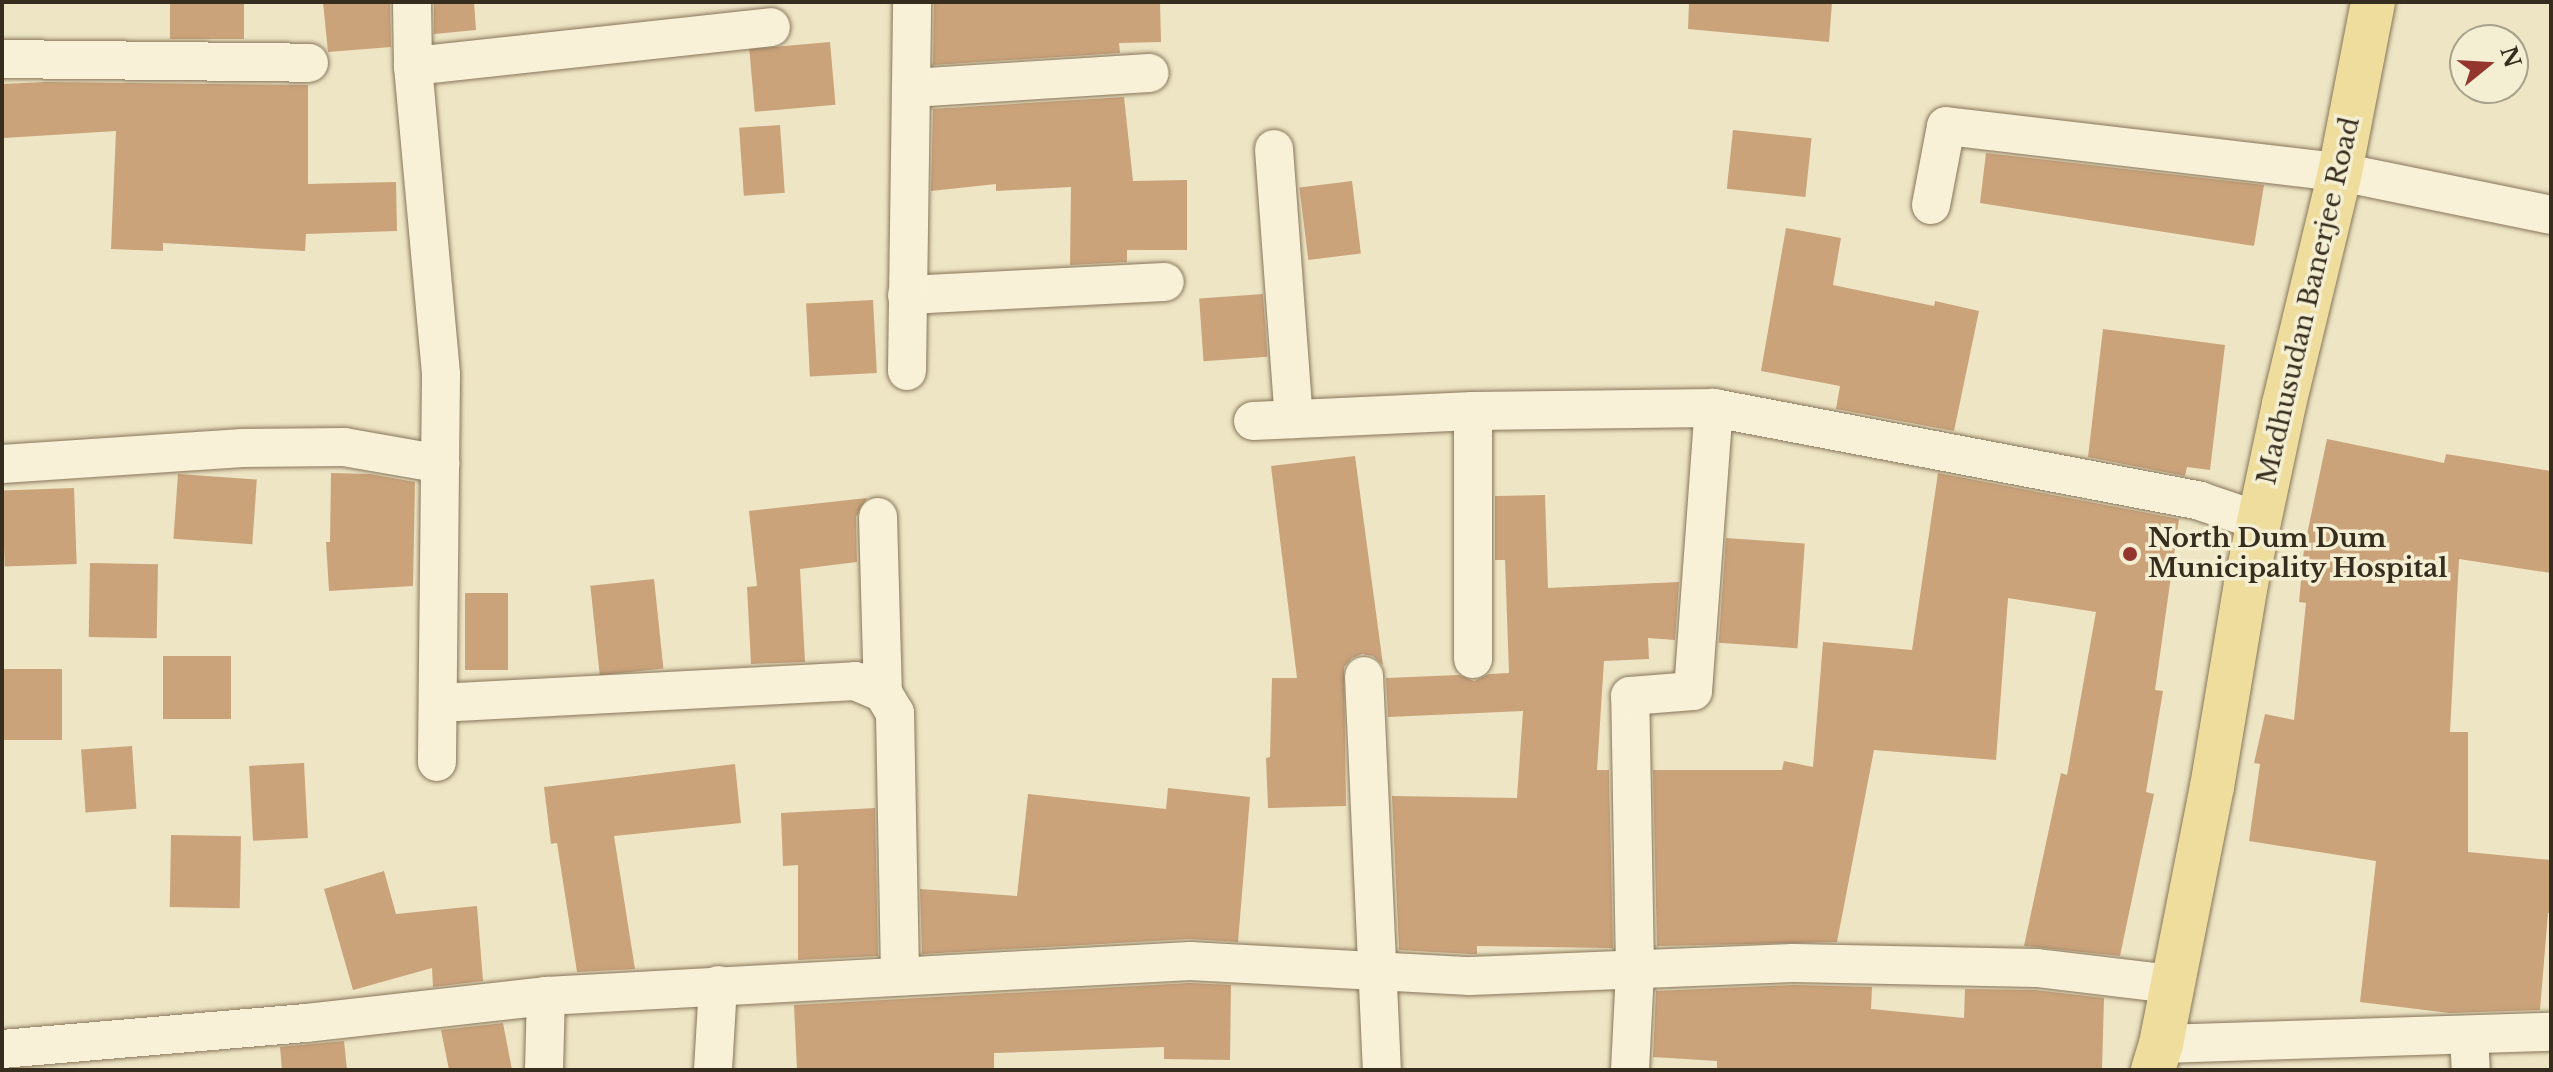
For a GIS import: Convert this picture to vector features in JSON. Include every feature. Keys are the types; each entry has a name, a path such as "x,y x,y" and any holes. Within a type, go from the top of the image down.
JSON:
{"main road":[{"name":"Madhusudan Banerjee Road","path":"2157,1057 2212,787 2259,521 2340,172 2373,2"}],"street":[{"path":"412,2 413,66 441,375 437,762"},
{"path":"907,371 912,2"},
{"path":"413,66 771,27"},
{"path":"2,59 309,63"},
{"path":"911,88 1150,73"},
{"path":"1931,205 1946,126 2340,172 2551,215"},
{"path":"1274,149 1294,419"},
{"path":"907,295 1165,282"},
{"path":"1253,421 1473,411 1714,408 2200,501 2259,521"},
{"path":"1630,1070 1635,970 1630,696 1693,691 1714,408"},
{"path":"1473,411 1473,659"},
{"path":"2,464 242,448 344,447 441,464"},
{"path":"878,517 883,693 895,713 900,975"},
{"path":"1364,676 1382,1070"},
{"path":"438,703 855,681 883,693"},
{"path":"2,1049 306,1023 546,996 1190,961 1470,976 1793,963 2021,967 2172,984"},
{"path":"713,1070 718,985"},
{"path":"544,1070 546,996"},
{"path":"2157,1057 2470,1053 2551,1032"}],"building":[{"path":"170,2 244,2 244,39 170,39"},
{"path":"323,2 390,2 391,47 328,52"},
{"path":"434,2 474,2 476,30 434,34"},
{"path":"934,2 1160,2 1161,42 1119,43 1120,53 933,65"},
{"path":"1689,2 1832,2 1829,42 1688,29"},
{"path":"830,42 835,105 755,112 749,49"},
{"path":"2,84 308,85 308,184 396,182 397,231 306,234 305,251 163,243 163,251 111,249 116,131 4,138"},
{"path":"1124,97 1133,181 1187,180 1187,250 1127,250 1127,262 1070,265 1071,187 996,191 996,184 931,191 933,109"},
{"path":"780,125 785,193 744,196 739,128"},
{"path":"1733,130 1812,138 1805,197 1727,189"},
{"path":"1986,153 2264,185 2254,246 1980,203"},
{"path":"1352,181 1361,253 1308,260 1299,187"},
{"path":"1786,228 1841,238 1833,285 1934,306 1935,301 1979,311 1954,431 1836,409 1840,386 1761,371"},
{"path":"1263,294 1267,357 1204,361 1199,298"},
{"path":"873,300 877,373 810,376 806,304"},
{"path":"2103,329 2225,345 2210,470 2187,467 2185,476 2088,457"},
{"path":"2327,439 2444,463 2446,454 2551,471 2551,573 2459,559 2450,732 2468,732 2468,852 2551,860 2551,913 2548,913 2540,1010 2449,1013 2360,1002 2376,861 2249,841 2260,764 2254,763 2265,714 2294,720 2306,603 2299,602 2304,549"},
{"path":"1355,456 1383,665 1373,656 1362,654 1352,658 1344,667 1346,806 1268,808 1266,758 1270,757 1272,678 1297,678 1271,466"},
{"path":"331,473 370,474 415,482 413,586 329,591 326,542 330,542"},
{"path":"1938,473 2179,519 2155,690 2163,691 2146,792 2154,794 2120,956 2024,946 2061,773 2067,775 2096,612 2008,598 1996,760 1874,750 1837,942 1657,946 1653,770 1782,770 1784,761 1813,767 1823,642 1912,650"},
{"path":"178,474 257,480 252,544 173,539"},
{"path":"74,488 77,564 5,566 2,491"},
{"path":"1545,495 1548,588 1679,582 1675,640 1648,638 1649,659 1604,661 1597,770 1609,770 1613,948 1477,946 1477,954 1399,950 1392,796 1517,798 1523,711 1388,717 1386,678 1459,675 1474,681 1489,674 1509,673 1505,560 1495,560 1495,496"},
{"path":"867,498 856,517 857,562 800,569 805,662 751,664 747,587 757,586 749,511"},
{"path":"1726,538 1805,544 1797,648 1719,643"},
{"path":"90,563 158,564 157,638 89,637"},
{"path":"654,579 663,669 600,675 590,586"},
{"path":"465,593 508,593 508,670 465,670"},
{"path":"163,656 231,656 231,719 163,719"},
{"path":"2,669 62,669 62,740 2,740"},
{"path":"132,746 136,809 86,812 81,750"},
{"path":"304,763 308,838 253,841 249,766"},
{"path":"735,764 741,823 614,836 635,969 577,972 557,843 551,844 544,787"},
{"path":"1168,788 1250,797 1238,942 1189,939 922,954 920,889 1017,896 1028,794 1166,809"},
{"path":"875,808 878,956 798,960 798,865 783,866 781,813"},
{"path":"171,835 241,836 240,908 170,907"},
{"path":"384,871 396,914 477,906 483,981 433,987 432,968 353,990 324,889"},
{"path":"1190,983 1231,985 1230,1060 1164,1059 1164,1047 994,1053 994,1070 797,1070 794,1005"},
{"path":"1793,985 1872,987 1871,1009 1964,1018 1965,989 2035,990 2104,998 2102,1070 1717,1070 1717,1061 1653,1057 1656,991"},
{"path":"503,1023 512,1070 449,1070 441,1030"},
{"path":"344,1041 347,1070 282,1070 280,1047"}],"place":[{"name":"North Dum Dum Municipality Hospital","path":"2130,554"}]}
